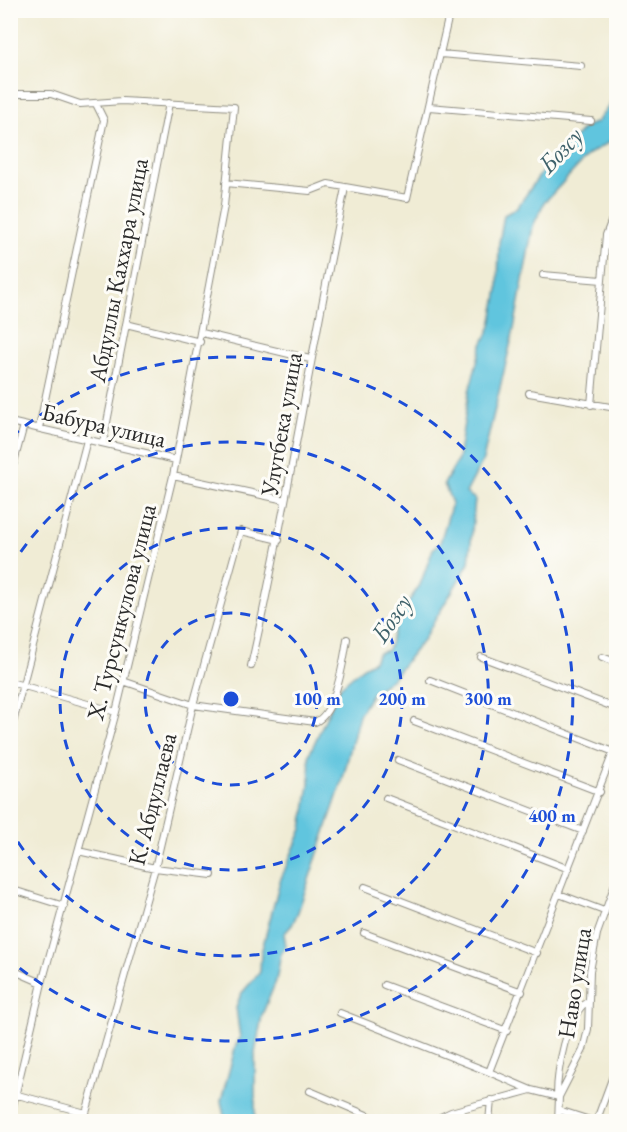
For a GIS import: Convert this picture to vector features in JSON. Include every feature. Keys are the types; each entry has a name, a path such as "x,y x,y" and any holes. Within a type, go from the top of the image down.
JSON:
{"street":[{"path":"226,183 310,191 328,183 407,198 450,10"},
{"path":"440,54 581,66"},
{"path":"10,94 51,94 72,103 96,104 122,101 169,103"},
{"name":"Х. Турсункулова улица","path":"10,1118 13,1094 116,712 173,476 202,333 226,183 234,107 169,103"},
{"name":"Абдуллы Каххара улица","path":"103,443 169,103"},
{"path":"39,428 104,120 96,104"},
{"path":"429,107 591,121"},
{"name":"Улугбека улица","path":"251,666 279,540 310,359 345,188"},
{"path":"591,405 606,235 616,209"},
{"path":"543,275 602,280"},
{"path":"126,324 200,342"},
{"path":"202,333 310,359"},
{"path":"529,393 616,408"},
{"name":"Бабура улица","path":"10,422 176,460"},
{"name":"Бабура улица","path":"10,477 24,424"},
{"path":"10,734 87,440"},
{"path":"173,476 285,500"},
{"name":"К. Абдуллаева","path":"13,1094 86,1113 155,868 194,705 241,531 279,540"},
{"path":"123,681 194,705 289,720 320,720 340,681 347,639"},
{"path":"481,657 616,708"},
{"path":"602,657 616,662"},
{"path":"430,680 615,748 600,792 489,1072"},
{"path":"10,681 116,712"},
{"path":"414,721 600,792"},
{"path":"398,760 583,831"},
{"path":"386,798 569,869"},
{"path":"78,851 155,868 212,875"},
{"name":"Наво улица","path":"558,1096 583,1050 588,1029 588,1000 595,943 604,911 616,883"},
{"path":"365,887 537,953"},
{"path":"10,889 64,906"},
{"path":"559,894 604,911"},
{"path":"364,933 522,992"},
{"path":"10,969 42,983"},
{"path":"384,985 507,1031"},
{"path":"558,1122 556,1072 576,1011 588,1000"},
{"path":"340,1013 531,1090 558,1096"},
{"path":"559,1110 596,1122 616,1068"},
{"path":"430,1122 451,1112 531,1090"},
{"path":"310,1091 383,1122"},
{"path":"489,1122 490,1100"}],"water":[{"name":"Бозсу","path":"616,96 616,138 589,154 544,203 533,226 514,329 483,460 466,493 475,499 469,563 423,640 392,679 372,693 359,715 342,782 298,912 292,925 284,934 286,946 281,953 276,981 262,1015 255,1053 255,1121 225,1121 221,1101 236,1045 240,1038 236,1007 241,994 260,972 261,953 280,881 302,829 310,779 309,755 340,687 374,661 378,653 388,650 400,614 420,585 433,549 440,543 452,503 444,484 458,460 469,392 481,347 491,326 498,290 499,243 504,215 517,208 544,169 585,127 597,122"}]}
